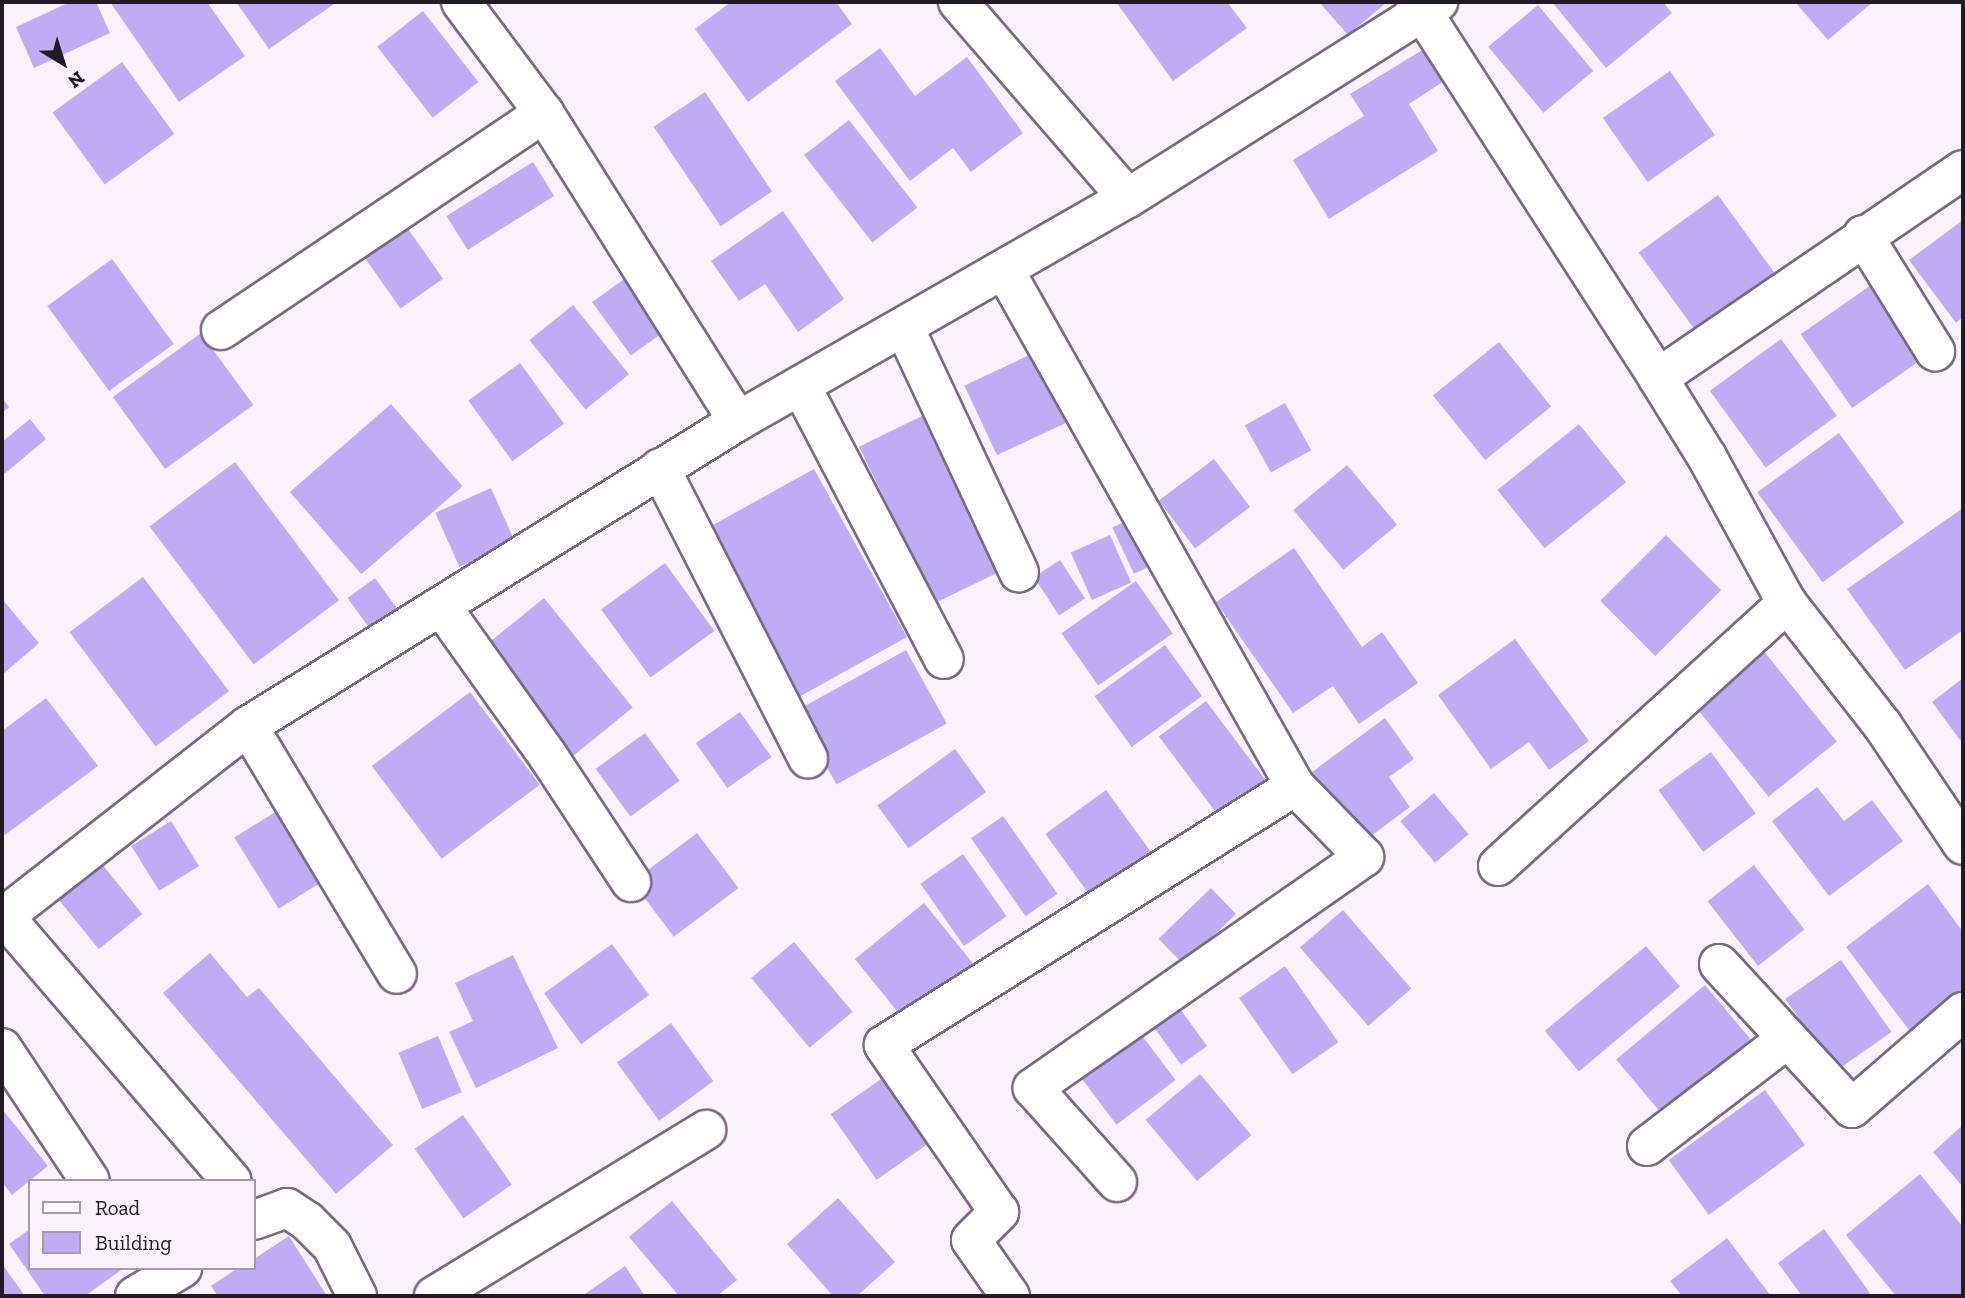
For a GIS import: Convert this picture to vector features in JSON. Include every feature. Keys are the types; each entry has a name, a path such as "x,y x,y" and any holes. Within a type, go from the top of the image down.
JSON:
{"street":[{"path":"461,2 544,113 738,421"},
{"path":"958,2 1128,198"},
{"path":"230,1179 2,916 248,726 738,421 1128,198 1426,5 1707,457 1787,603 1883,726 1960,835"},
{"path":"221,330 544,113"},
{"path":"1658,377 1863,235 1963,170"},
{"path":"1863,235 1935,351"},
{"path":"1004,271 1295,786 1364,857 1033,1088 1117,1182"},
{"path":"904,327 1019,572"},
{"path":"801,386 944,659"},
{"path":"660,468 808,759"},
{"path":"1498,866 1787,603"},
{"path":"441,606 548,756 631,882"},
{"path":"248,726 397,974"},
{"path":"1010,1296 971,1240 999,1212 884,1045 1295,786"},
{"path":"1719,964 1852,1108 1963,1013"},
{"path":"1647,1146 1787,1039"},
{"path":"2,1048 89,1179"},
{"path":"434,1296 706,1130"},
{"path":"256,1214 287,1208 307,1221 332,1246 357,1296"}],"building":[{"path":"70,2 96,2 110,33 34,68 16,27"},
{"path":"110,2 207,2 245,56 179,102"},
{"path":"236,2 337,2 269,49"},
{"path":"731,2 836,2 852,24 748,102 695,29"},
{"path":"1116,2 1227,2 1247,28 1173,81"},
{"path":"1319,2 1387,2 1348,35"},
{"path":"1552,2 1663,2 1672,13 1606,68"},
{"path":"1795,2 1873,2 1828,40"},
{"path":"1538,5 1593,71 1543,113 1488,47"},
{"path":"423,11 478,82 433,118 377,47"},
{"path":"880,48 915,96 967,57 1023,133 971,172 953,148 910,181 835,81"},
{"path":"1424,49 1444,81 1409,104 1438,151 1329,219 1293,160 1364,116 1350,94"},
{"path":"122,62 174,134 105,185 52,113"},
{"path":"1670,71 1715,135 1648,182 1603,118"},
{"path":"705,92 772,191 721,226 654,127"},
{"path":"849,120 917,207 872,243 804,155"},
{"path":"533,162 554,196 468,250 446,216"},
{"path":"1718,195 1778,278 1699,335 1639,253"},
{"path":"783,211 844,299 798,332 765,284 739,301 711,261"},
{"path":"1963,220 1963,317 1956,323 1909,260"},
{"path":"404,223 443,279 400,309 361,253"},
{"path":"112,259 174,344 109,391 47,306"},
{"path":"631,274 670,327 631,356 592,302"},
{"path":"1871,285 1923,359 1852,408 1801,334"},
{"path":"573,305 629,374 585,409 529,340"},
{"path":"201,333 253,405 165,469 113,397"},
{"path":"1781,339 1837,416 1766,468 1710,391"},
{"path":"1499,342 1551,407 1485,460 1433,395"},
{"path":"1036,352 1069,422 997,455 964,385"},
{"path":"520,363 564,424 512,461 468,401"},
{"path":"2,398 9,407 2,413"},
{"path":"1285,403 1311,450 1271,473 1245,425"},
{"path":"391,404 463,486 361,574 290,492"},
{"path":"930,412 1006,568 935,603 859,447"},
{"path":"30,419 46,439 2,476 2,442"},
{"path":"1579,424 1626,482 1545,548 1497,490"},
{"path":"1839,433 1904,523 1823,582 1757,492"},
{"path":"1214,459 1250,507 1195,548 1159,501"},
{"path":"235,462 339,600 254,665 150,526"},
{"path":"1347,465 1397,525 1344,570 1293,510"},
{"path":"814,469 907,637 791,701 698,533"},
{"path":"491,488 515,542 459,567 435,513"},
{"path":"1963,508 1963,630 1905,670 1847,589"},
{"path":"1135,517 1157,563 1134,574 1112,528"},
{"path":"1110,535 1131,583 1092,600 1071,552"},
{"path":"1666,535 1721,590 1655,656 1600,601"},
{"path":"1294,548 1362,647 1382,632 1418,683 1359,724 1333,686 1293,713 1216,602"},
{"path":"1060,560 1085,599 1059,615 1034,577"},
{"path":"665,563 714,631 650,677 601,609"},
{"path":"143,577 229,691 156,747 70,632"},
{"path":"375,578 404,618 376,638 347,598"},
{"path":"1136,581 1173,633 1098,686 1061,633"},
{"path":"544,598 633,708 572,757 483,647"},
{"path":"2,599 39,643 2,675"},
{"path":"1515,639 1589,741 1549,770 1529,742 1491,769 1438,695"},
{"path":"1165,645 1202,696 1132,747 1095,696"},
{"path":"1762,649 1837,741 1769,797 1694,704"},
{"path":"906,650 947,723 837,785 796,711"},
{"path":"1963,678 1963,744 1932,702"},
{"path":"470,692 540,785 442,859 372,766"},
{"path":"46,698 98,766 5,835 2,831 2,731"},
{"path":"1206,701 1267,782 1220,817 1159,737"},
{"path":"740,712 772,757 727,788 696,743"},
{"path":"1385,718 1414,759 1389,777 1410,807 1363,842 1312,772"},
{"path":"645,733 680,781 630,817 596,769"},
{"path":"955,749 986,792 908,848 877,805"},
{"path":"1711,752 1756,813 1703,852 1658,790"},
{"path":"1817,787 1844,821 1872,800 1903,841 1829,896 1772,821"},
{"path":"1106,790 1153,855 1092,899 1045,834"},
{"path":"1434,793 1469,834 1435,863 1400,821"},
{"path":"280,809 325,880 279,909 234,838"},
{"path":"1003,816 1057,894 1026,916 971,838"},
{"path":"171,821 199,866 159,891 131,846"},
{"path":"697,833 739,888 674,937 632,882"},
{"path":"963,854 1007,916 964,946 920,884"},
{"path":"97,858 142,914 99,949 53,893"},
{"path":"1754,865 1804,930 1758,966 1708,901"},
{"path":"1928,884 1963,932 1963,989 1909,1030 1846,947"},
{"path":"1211,888 1236,914 1183,965 1158,939"},
{"path":"924,903 976,967 906,1023 855,959"},
{"path":"1343,910 1411,988 1368,1026 1300,947"},
{"path":"794,942 852,1012 810,1048 751,978"},
{"path":"612,944 649,995 581,1044 544,993"},
{"path":"1646,946 1680,987 1579,1071 1545,1031"},
{"path":"210,953 247,997 259,988 393,1145 336,1194 163,993"},
{"path":"513,955 558,1048 476,1088 449,1032 473,1021 455,983"},
{"path":"1841,960 1891,1032 1836,1071 1785,999"},
{"path":"1285,966 1338,1042 1292,1074 1239,998"},
{"path":"1705,985 1757,1047 1668,1122 1616,1060"},
{"path":"1170,995 1207,1046 1181,1065 1144,1014"},
{"path":"671,1023 713,1081 659,1121 617,1062"},
{"path":"1134,1025 1176,1080 1116,1125 1075,1070"},
{"path":"438,1036 462,1092 422,1109 398,1053"},
{"path":"1200,1074 1251,1135 1197,1181 1146,1120"},
{"path":"884,1077 930,1143 877,1180 831,1114"},
{"path":"1765,1090 1805,1145 1709,1215 1669,1160"},
{"path":"2,1109 48,1166 32,1179 28,1179 28,1182 12,1195 2,1182"},
{"path":"463,1115 512,1185 463,1218 415,1149"},
{"path":"1963,1125 1963,1187 1933,1152"},
{"path":"1920,1174 1963,1227 1962,1296 1896,1296 1846,1235"},
{"path":"838,1198 895,1262 857,1296 833,1296 787,1244"},
{"path":"672,1201 737,1280 717,1296 679,1296 629,1237"},
{"path":"1824,1229 1870,1293 1865,1296 1802,1296 1778,1263"},
{"path":"28,1230 28,1270 121,1270 85,1296 45,1296 9,1244"},
{"path":"289,1236 327,1296 218,1296 211,1286 235,1270 256,1270 256,1258"},
{"path":"1727,1238 1771,1296 1682,1296 1670,1281"},
{"path":"2,1264 25,1296 2,1296"},
{"path":"625,1266 645,1296 582,1296"}]}
